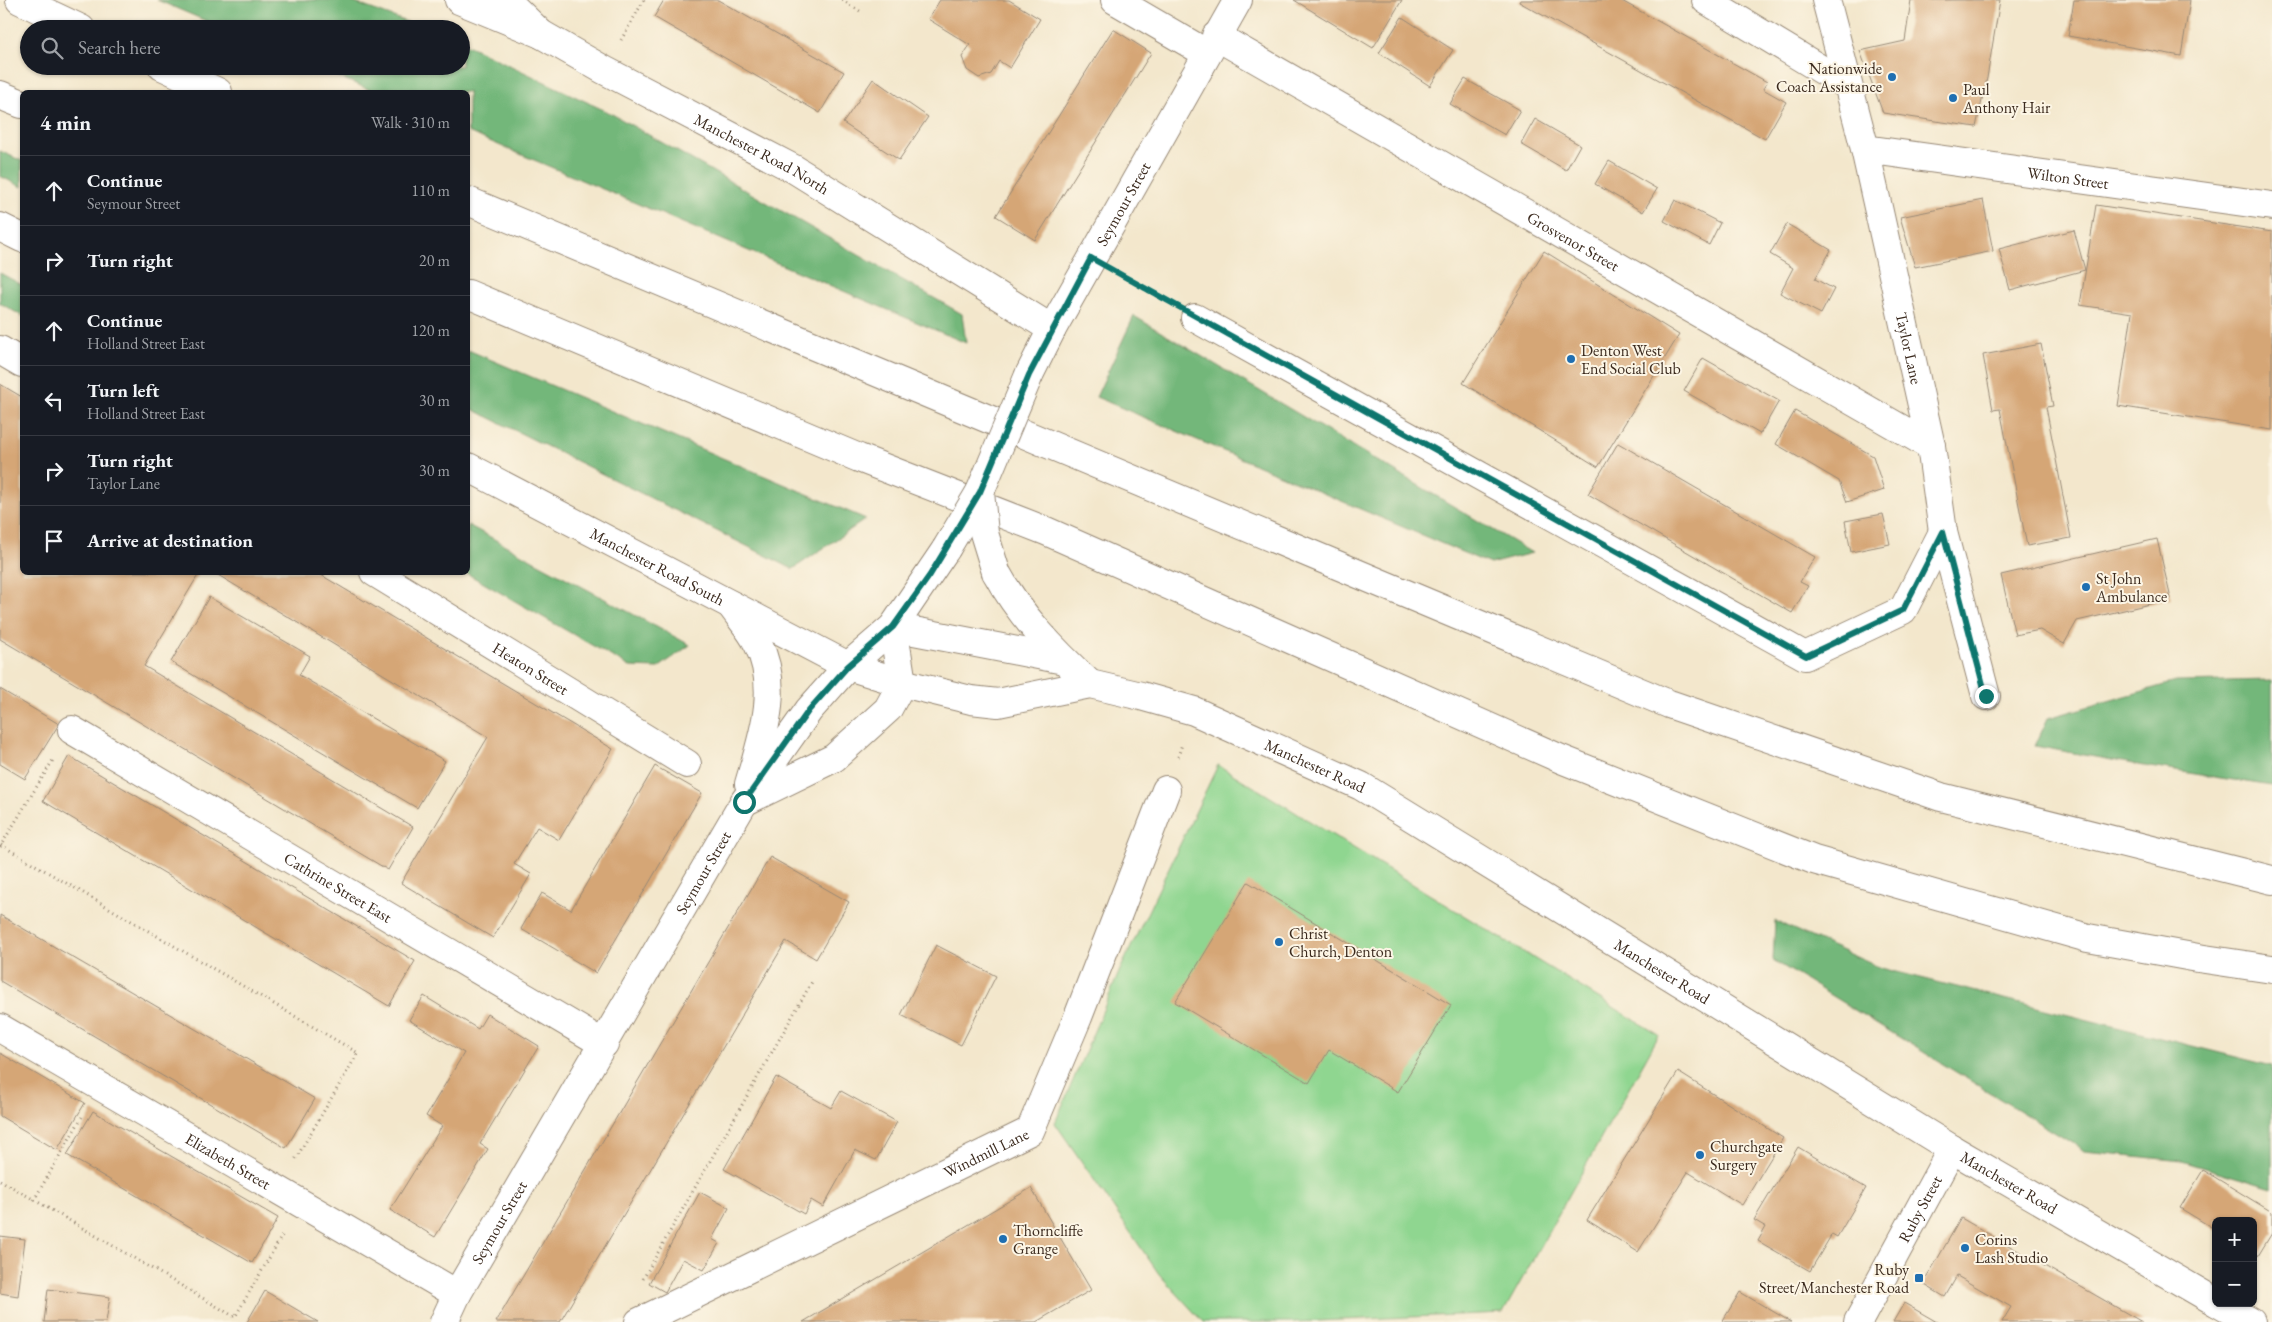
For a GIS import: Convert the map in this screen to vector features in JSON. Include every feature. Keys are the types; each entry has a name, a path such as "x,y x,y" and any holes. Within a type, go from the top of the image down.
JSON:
{"main road":[{"path":"20,0 62,20"},
{"name":"Manchester Road North","path":"459,0 541,34 604,70 794,169 1052,329"},
{"path":"506,0 541,34"},
{"name":"Grosvenor Street","path":"1115,0 1211,44 1931,446"},
{"name":"Seymour Street","path":"444,1322 457,1294 744,802 809,710 848,666 893,627 946,549 980,492 1029,375 1052,329 1211,44 1238,0"},
{"path":"1706,0 1847,84"},
{"name":"Taylor Lane","path":"1826,0 1865,149 1931,446 1943,532 1986,696"},
{"path":"181,75 214,90"},
{"path":"0,94 20,103"},
{"name":"Wilton Street","path":"1865,149 2272,206"},
{"path":"470,202 1669,704 1941,797 2272,880"},
{"path":"0,227 20,237"},
{"path":"470,295 859,458 1046,531 1561,759 1814,860 2088,938 2272,969"},
{"path":"1195,318 1806,656 1903,610 1943,532"},
{"path":"0,350 20,362"},
{"name":"Manchester Road South","path":"470,468 848,666"},
{"name":"Manchester Road","path":"980,492 984,533 996,572 1009,597 1048,645 1090,684"},
{"name":"Heaton Street","path":"379,575 687,764"},
{"path":"731,605 758,644 767,671 768,716 744,802"},
{"path":"744,802 834,758 888,709 902,683 893,627 1064,660"},
{"name":"Manchester Road","path":"848,666 902,683 971,700 998,703 1090,684 1194,711 1361,786 1952,1149 2212,1299"},
{"name":"Cathrine Street East","path":"72,730 604,1044"},
{"name":"Windmill Lane","path":"639,1322 1030,1131 1078,1017 1166,790"},
{"path":"2198,958 2272,977"},
{"name":"Elizabeth Street","path":"0,1028 457,1294"},
{"name":"Ruby Street","path":"1858,1322 1952,1149"},
{"name":"Manchester Road","path":"2226,1307 2251,1322"}],"path":[{"path":"604,70 644,0"},
{"path":"842,0 863,13"},
{"path":"1091,258 1195,318"},
{"path":"1166,790 1194,711"},
{"path":"72,730 1,846 358,1053 278,1190"},
{"path":"642,1281 813,980"},
{"path":"34,1200 100,1086"},
{"path":"0,1180 234,1317 301,1203"}],"green space":[{"path":"157,0 347,0 401,20 204,20"},
{"path":"470,46 612,114 962,314 966,343 470,133 470,90 370,90 334,75 470,75"},
{"path":"0,151 20,160 20,186 0,176"},
{"path":"0,273 20,284 20,315 0,303"},
{"path":"1134,316 1532,553 1490,564 1096,397"},
{"path":"470,351 866,519 793,569 470,408"},
{"path":"470,526 690,645 658,668 630,667 469,575"},
{"path":"2272,680 2272,786 2150,767 2035,746 2048,718 2175,682"},
{"path":"1218,765 1659,1035 1503,1313 1293,1322 1203,1322 1159,1274 1055,1123 1120,970"},
{"path":"1775,921 1881,968 2272,1066 2272,1188 2182,1161 2085,1151 1773,960"}],"building":[{"path":"664,0 718,0 844,72 820,113 654,17"},
{"path":"940,0 1009,0 1040,19 1010,68 999,61 991,74 979,78 967,70 962,57 970,45 928,19"},
{"path":"1294,0 1402,0 1373,48"},
{"path":"1520,0 1620,0 1767,82 1763,89 1786,102 1765,139 1519,2"},
{"path":"1911,0 2000,0 1987,78 1976,127 1883,113 1860,51 1905,41"},
{"path":"2074,0 2190,0 2181,56 2068,36"},
{"path":"1402,17 1453,50 1430,86 1379,53"},
{"path":"1113,29 1151,53 1035,240 996,216"},
{"path":"873,79 928,117 899,160 843,123"},
{"path":"1465,79 1520,110 1505,135 1450,104"},
{"path":"1535,119 1580,145 1566,170 1521,144"},
{"path":"1609,161 1657,189 1643,212 1595,184"},
{"path":"1675,200 1720,223 1709,245 1664,221"},
{"path":"1983,200 1993,251 1915,267 1900,217"},
{"path":"2096,205 2272,232 2272,430 2118,406 2132,313 2080,305"},
{"path":"1787,224 1831,250 1815,279 1834,289 1821,314 1780,293 1793,268 1770,254"},
{"path":"2074,230 2085,270 2010,290 1999,249"},
{"name":"Denton West End Social Club","path":"1544,251 1679,335 1598,467 1463,383"},
{"path":"2041,344 2053,406 2046,407 2071,538 2027,546 2000,409 1993,410 1983,355"},
{"path":"1703,358 1779,401 1760,434 1684,391"},
{"path":"0,384 20,396 20,575 198,575 144,666 413,827 388,870 0,639"},
{"path":"1795,411 1873,456 1884,490 1847,502 1839,481 1776,444"},
{"path":"1618,443 1815,557 1800,582 1808,586 1792,613 1588,494"},
{"path":"1883,514 1890,544 1851,552 1845,521"},
{"name":"St John Ambulance","path":"2157,539 2171,599 2077,621 2064,644 2040,630 2015,635 2001,575"},
{"path":"218,575 321,575 613,749 559,840 537,827 514,864 531,874 493,938 401,883 488,737"},
{"path":"209,597 310,656 299,675 445,761 417,808 171,662"},
{"path":"0,689 59,724 25,779 0,764"},
{"path":"69,756 415,961 389,1006 43,801"},
{"path":"655,766 702,793 596,973 521,929 542,893 571,910"},
{"path":"770,857 849,902 816,959 786,941 560,1322 496,1322"},
{"name":"Christ Church, Denton","path":"1248,882 1451,1005 1398,1092 1329,1050 1309,1083 1175,1002"},
{"path":"0,915 315,1099 286,1148 0,981"},
{"path":"936,945 996,976 961,1045 901,1015"},
{"path":"424,996 478,1029 487,1014 539,1046 480,1144 488,1149 435,1237 390,1210 442,1126 426,1116 464,1053 409,1020"},
{"path":"0,1053 85,1103 57,1150 0,1116"},
{"name":"Churchgate Surgery","path":"1678,1072 1783,1138 1742,1205 1688,1172 1638,1252 1587,1220"},
{"path":"776,1077 831,1108 841,1091 897,1122 876,1160 855,1150 823,1207 811,1200 804,1214 724,1169"},
{"path":"93,1111 278,1218 252,1263 67,1155"},
{"path":"1798,1147 1866,1188 1837,1237 1832,1234 1810,1271 1758,1241 1766,1227 1754,1220"},
{"path":"2203,1170 2272,1212 2272,1233 2258,1256 2257,1217 2212,1217 2212,1228 2180,1208"},
{"name":"Thorncliffe Grange","path":"1031,1188 1091,1290 1036,1322 803,1322"},
{"path":"700,1192 729,1208 712,1239 719,1243 704,1270 683,1259 665,1292 649,1283"},
{"path":"1961,1218 2142,1322 2002,1322 2011,1307 1957,1276 1945,1297 1923,1284"},
{"path":"0,1236 25,1239 18,1296 0,1293"},
{"path":"48,1289 110,1297 106,1322 44,1322"},
{"path":"265,1291 318,1322 247,1322"},
{"path":"1740,1292 1791,1322 1722,1322"},
{"path":"1904,1303 1937,1322 1893,1322"}],"place":[{"name":"Nationwide Coach Assistance","path":"1892,77"},
{"name":"Paul Anthony Hair","path":"1953,98"},
{"name":"Denton West End Social Club","path":"1571,359"},
{"name":"St John Ambulance","path":"2086,587"},
{"name":"Christ Church, Denton","path":"1279,942"},
{"name":"Churchgate Surgery","path":"1700,1155"},
{"name":"Thorncliffe Grange","path":"1003,1239"},
{"name":"Corins Lash Studio","path":"1965,1248"},
{"name":"Ruby Street/Manchester Road","path":"1919,1278"}],"route":[{"path":"744,802 809,710 848,666 893,627 930,575 980,492 1029,375 1091,258 1195,318 1806,656 1903,610 1943,532 1986,696"}]}
